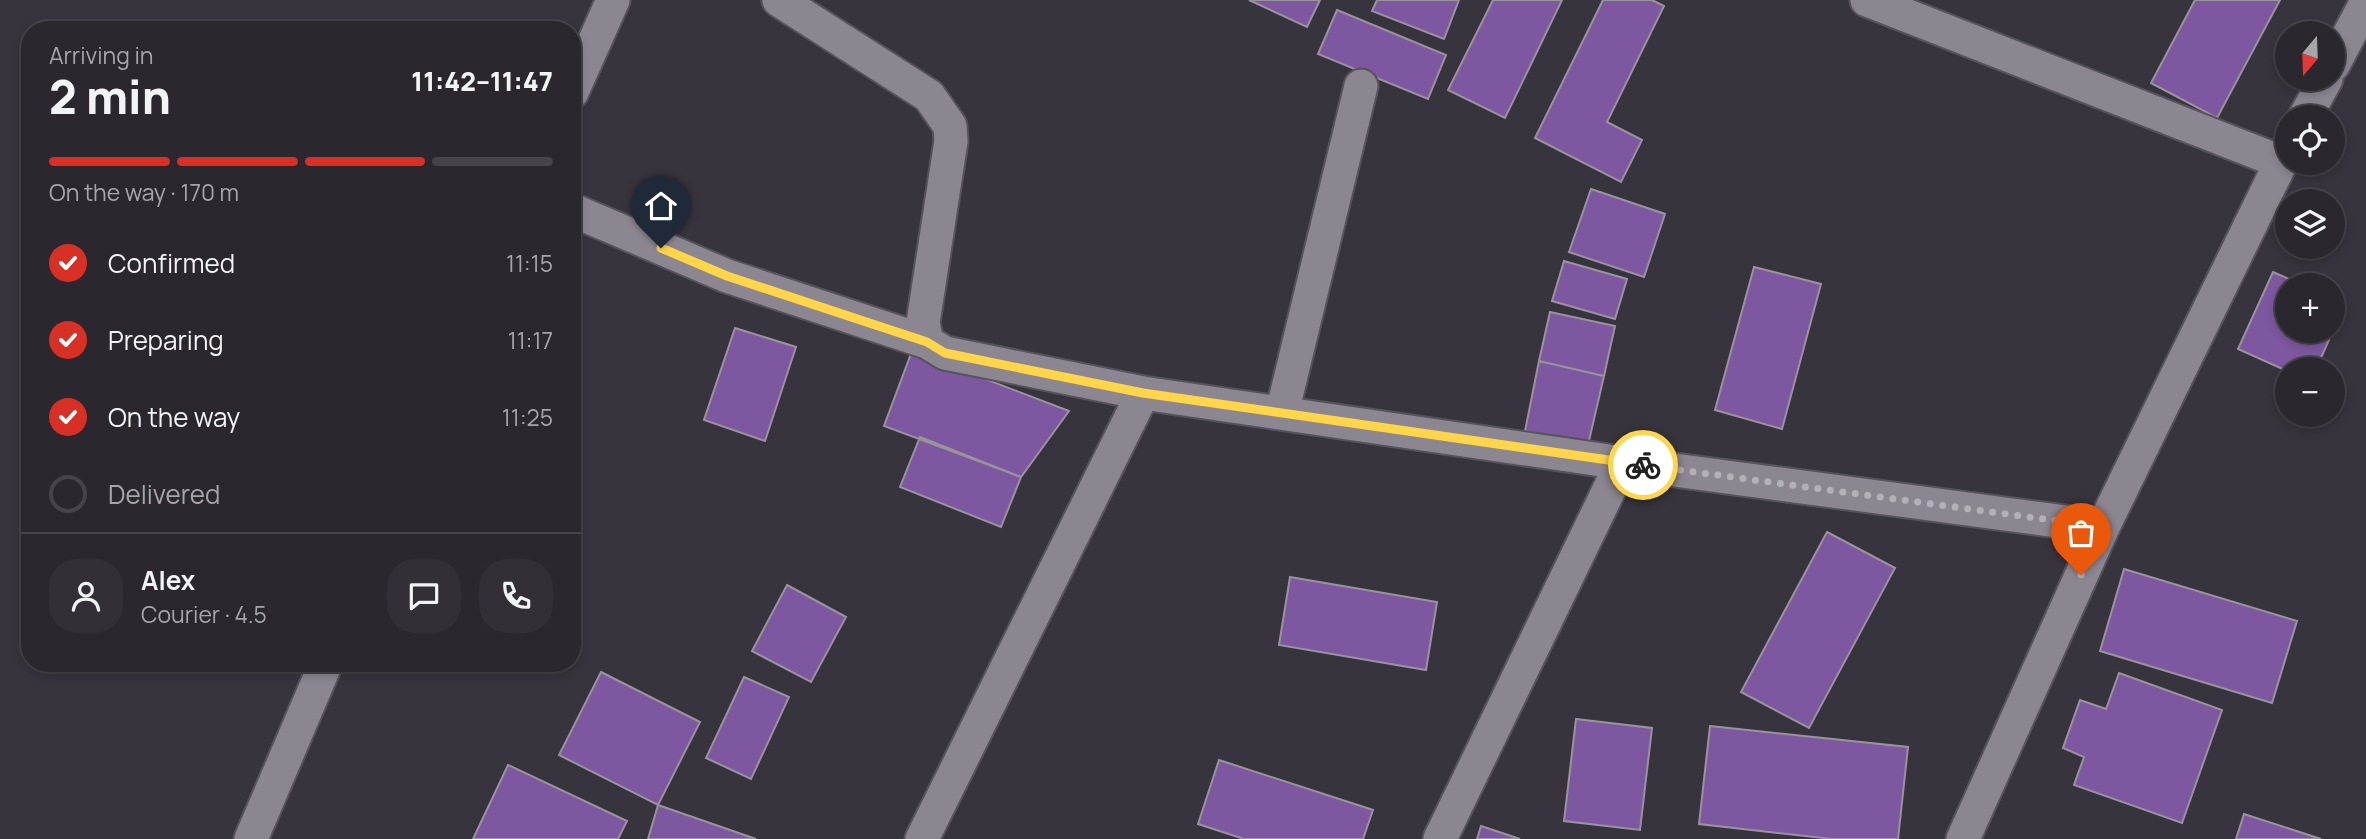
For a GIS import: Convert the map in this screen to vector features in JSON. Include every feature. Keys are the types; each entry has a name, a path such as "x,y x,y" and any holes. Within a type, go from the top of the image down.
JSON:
{"street":[{"path":"581,72 613,0"},
{"path":"779,0 929,96 950,126 951,141 923,323 927,342"},
{"path":"1867,0 2275,153"},
{"path":"2345,42 2366,3"},
{"path":"1282,413 1361,86"},
{"path":"1963,839 2103,527 2275,174"},
{"path":"581,215 727,276 927,342 945,353 1143,393 1622,463 2103,527"},
{"path":"922,839 1143,393"},
{"path":"1440,839 1622,463"},
{"path":"251,839 322,672"}],"building":[{"path":"1249,0 1320,0 1307,27"},
{"path":"1377,0 1459,0 1444,39 1372,11"},
{"path":"1493,0 1562,0 1505,118 1448,90"},
{"path":"1603,0 1652,0 1664,6 1607,122 1642,140 1621,182 1535,138"},
{"path":"2195,0 2280,0 2217,118 2151,83"},
{"path":"1337,10 1446,55 1428,99 1318,54"},
{"path":"1591,189 1665,214 1644,277 1569,252"},
{"path":"1564,261 1627,279 1615,319 1552,301"},
{"path":"1754,267 1821,284 1782,429 1715,410"},
{"path":"2273,272 2275,273 2275,343 2328,343 2321,357 2275,357 2275,366 2238,349"},
{"path":"1550,312 1615,326 1604,376 1539,361"},
{"path":"735,328 796,347 765,441 704,420"},
{"path":"912,351 1069,411 1021,477 884,426"},
{"path":"1539,361 1604,376 1588,445 1525,431"},
{"path":"920,437 1021,477 1001,527 900,487"},
{"path":"1827,532 1895,568 1809,728 1741,692"},
{"path":"2124,569 2297,621 2272,703 2100,651"},
{"path":"1290,577 1437,602 1426,670 1279,645"},
{"path":"787,585 846,617 811,682 752,651"},
{"path":"601,672 700,722 658,805 559,755"},
{"path":"2119,673 2222,710 2182,823 2074,785 2084,757 2063,748 2080,700 2106,709"},
{"path":"744,677 789,697 751,779 706,758"},
{"path":"1576,719 1652,728 1640,830 1564,821"},
{"path":"1710,726 1908,747 1898,839 1832,839 1699,824"},
{"path":"1219,760 1373,810 1363,839 1244,839 1198,824"},
{"path":"508,765 627,821 618,839 473,839"},
{"path":"658,805 756,839 648,839"},
{"path":"2244,814 2321,839 2236,839"},
{"path":"1481,826 1520,839 1477,839"}],"way so far":[{"path":"1643,465 2103,527 2081,575"}],"route":[{"path":"661,248 727,276 927,342 945,353 1143,393 1643,465"}]}
